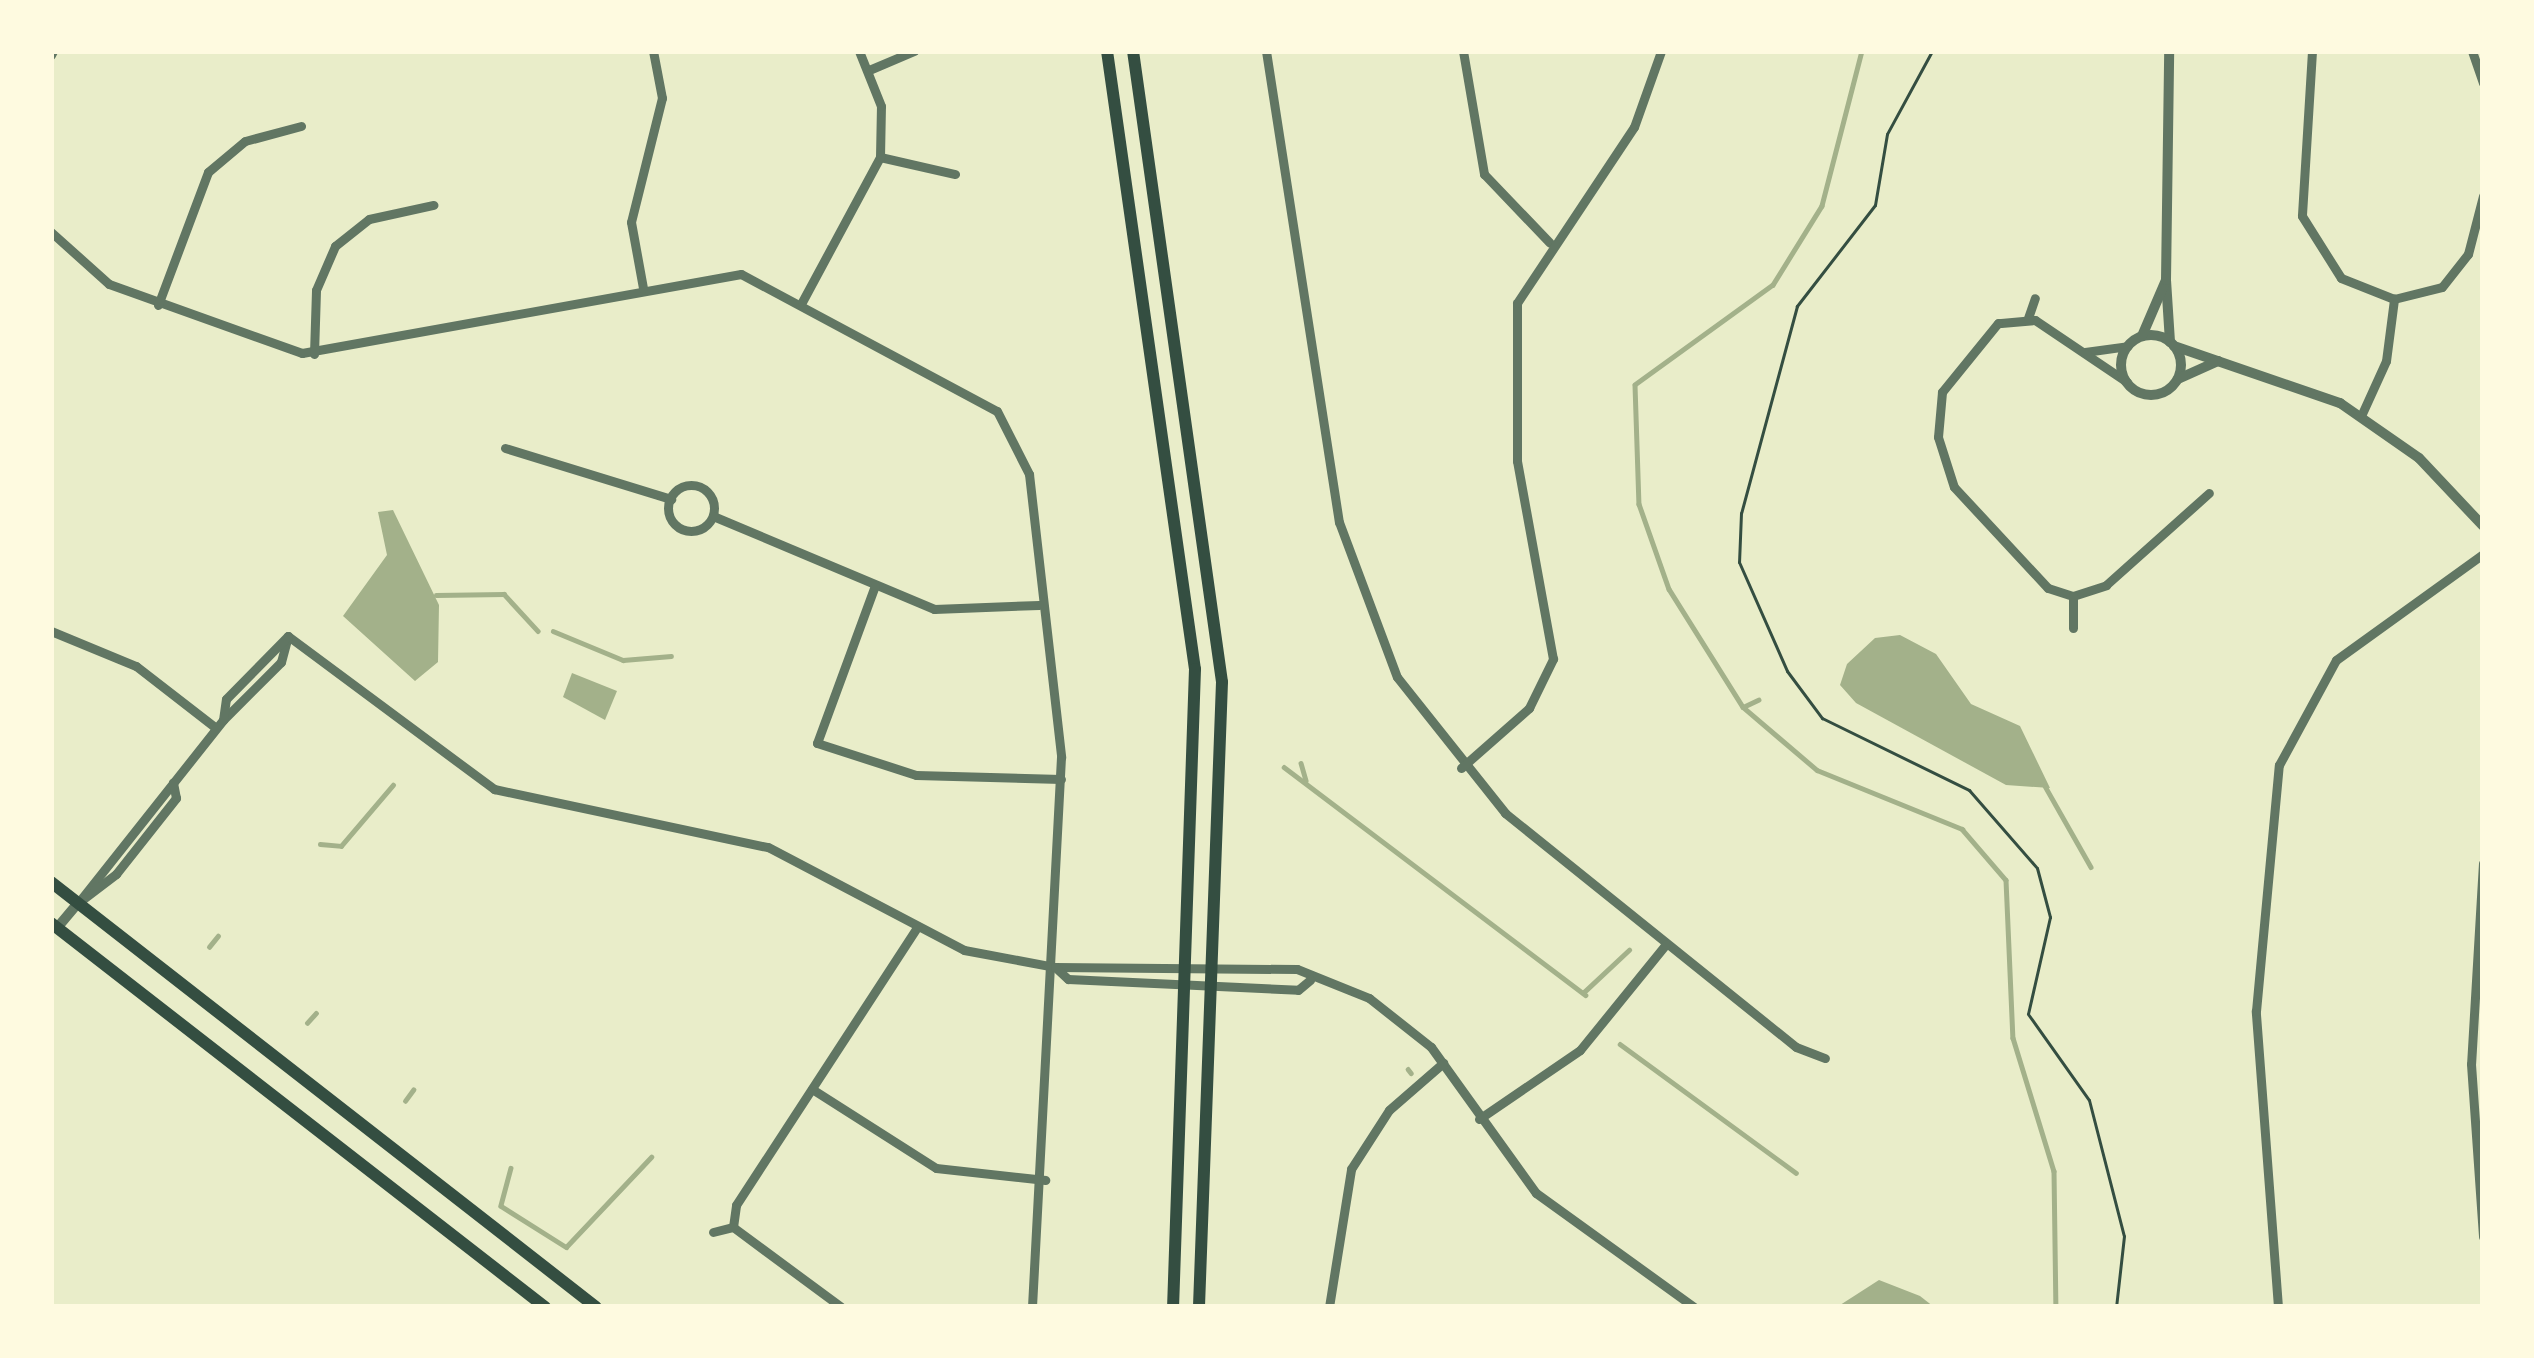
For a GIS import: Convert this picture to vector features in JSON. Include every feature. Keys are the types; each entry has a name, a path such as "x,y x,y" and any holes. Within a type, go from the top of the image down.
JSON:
{"main road":[{"path":"1107,51 1191,624 1189,964 1173,1307"},
{"path":"1133,51 1219,637 1214,966 1199,1307"},
{"path":"51,881 596,1307"},
{"path":"53,929 545,1307"}],"street":[{"path":"643,288 631,222 662,98 653,51"},
{"path":"802,302 880,157 883,116 859,51"},
{"path":"869,70 914,51"},
{"path":"1266,51 1344,544 1397,677 1461,768 1666,944 1825,1058"},
{"path":"1463,51 1489,185 1550,243"},
{"path":"1461,768 1529,708 1553,659 1520,489 1512,363 1522,287 1634,127 1661,51"},
{"path":"2169,51 2166,280 2177,379"},
{"path":"2312,51 2303,223 2341,278 2394,299 2455,275 2483,196"},
{"path":"2473,51 2483,83"},
{"path":"158,305 208,172 250,139 302,126"},
{"path":"880,157 956,174"},
{"path":"314,354 317,284 339,242 369,218 433,205"},
{"path":"51,232 94,276 262,346 314,354 730,273 802,302 1001,416 1028,469 1061,779 1045,1180 1032,1307"},
{"path":"2085,352 2128,346 2142,336 2166,280"},
{"path":"2028,318 2035,298"},
{"path":"2361,416 2386,361 2394,299"},
{"path":"2209,493 2106,585 2073,596 2048,588 1963,499 1940,449 1953,368 1991,328 2028,318 2127,382 2156,394 2218,361"},
{"path":"2142,336 2361,416 2483,526"},
{"path":"2127,382 2128,346"},
{"path":"506,448 670,499 700,487 712,516 875,585 956,613 1039,605"},
{"path":"670,499 685,530 712,516"},
{"path":"2278,1307 2257,1011 2279,765 2336,660 2483,554"},
{"path":"802,751 817,743 875,585"},
{"path":"2072,628 2073,596"},
{"path":"51,632 136,666 220,724"},
{"path":"220,724 226,699 288,636"},
{"path":"53,929 220,724 280,662 288,636"},
{"path":"288,636 505,794 768,847 974,954 1055,967 1189,964 1297,969 1310,980 1387,1008 1443,1063 1479,1119 1546,1202 1694,1307"},
{"path":"817,743 903,773 1061,779"},
{"path":"78,903 108,884 176,798 173,782"},
{"path":"2483,863 2470,1064 2483,1237"},
{"path":"713,1232 733,1227 812,1089 917,927"},
{"path":"1479,1119 1573,1056 1666,944"},
{"path":"1055,967 1068,979 1298,990 1310,980"},
{"path":"1329,1307 1334,1220 1353,1162 1393,1106 1443,1063"},
{"path":"812,1089 936,1168 1045,1180"},
{"path":"733,1227 841,1307"}],"path":[{"path":"1932,51 1887,134 1875,205 1797,306 1741,513 1739,562 1787,671 1822,718 1969,790 2037,868 2050,917 2028,1014 2090,1100 2124,1236 2116,1307"}],"shaded area":[{"path":"393,510 439,605 438,662 415,681 343,616 387,555 378,512"},
{"path":"1900,635 1936,654 1971,704 2020,726 2050,788 2006,785 1856,703 1840,685 1847,664 1875,638"},
{"path":"572,673 617,691 605,720 563,697"},
{"path":"1879,1280 1920,1296 1934,1307 1837,1307"}],"waterway":[{"path":"1862,51 1822,206 1773,285 1635,385 1639,504 1669,589 1743,707 1817,770 1962,829 2006,880 2013,1038 2054,1171 2056,1307"},
{"path":"436,595 504,594 538,631"},
{"path":"553,631 623,660 671,656"},
{"path":"1743,707 1758,700"},
{"path":"1301,763 1306,780"},
{"path":"1284,767 1585,995"},
{"path":"320,844 341,846 393,785"},
{"path":"2045,786 2091,867"},
{"path":"209,947 218,936"},
{"path":"1583,993 1629,950"},
{"path":"307,1023 316,1013"},
{"path":"1620,1044 1796,1173"},
{"path":"1408,1069 1411,1073"},
{"path":"405,1101 413,1090"},
{"path":"511,1168 501,1206 566,1247 651,1157"}]}
